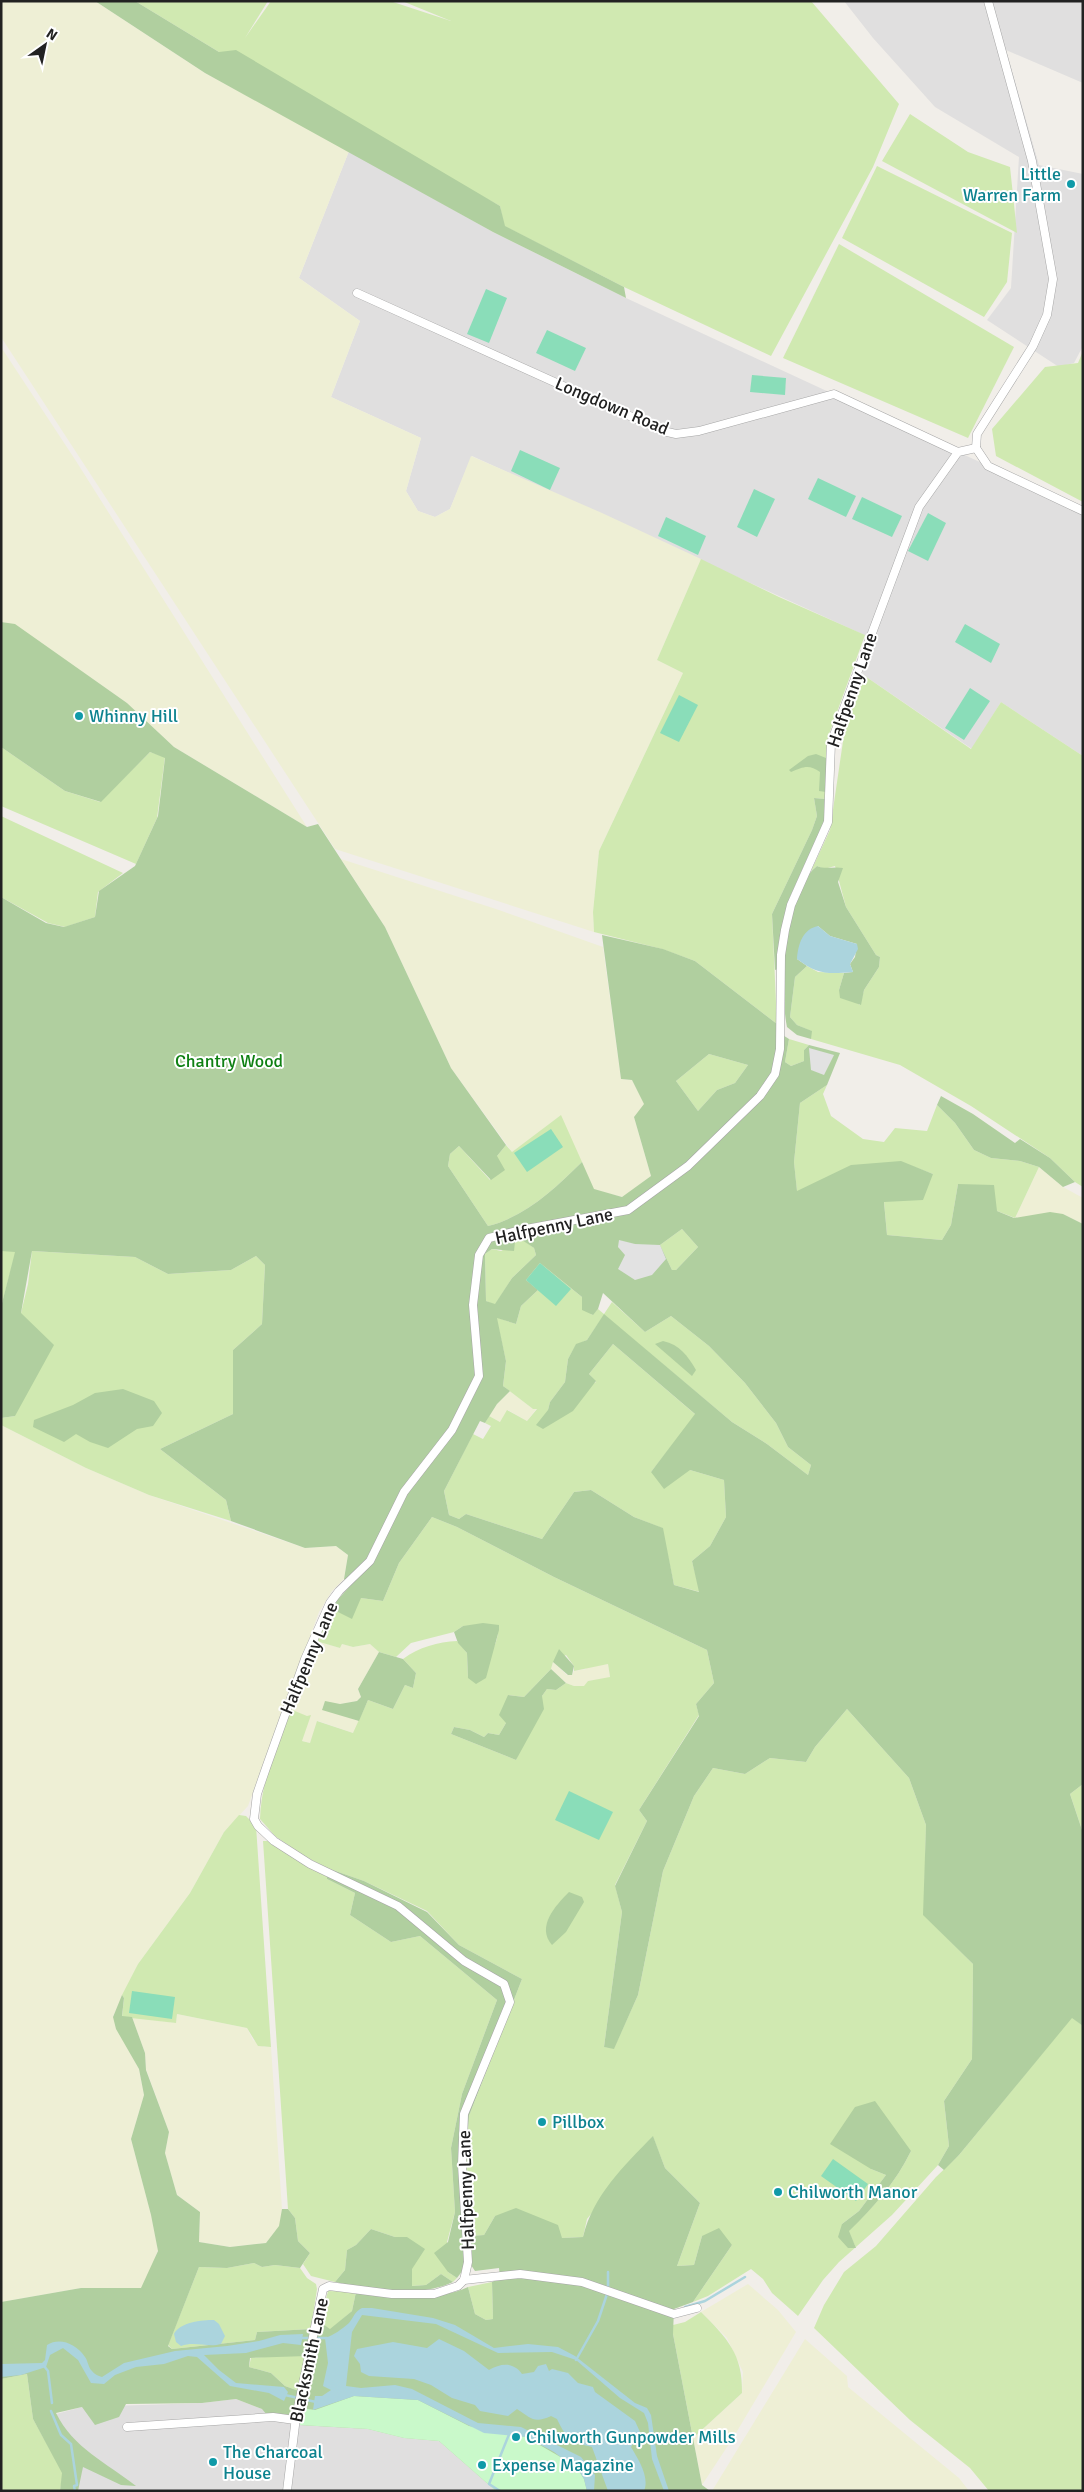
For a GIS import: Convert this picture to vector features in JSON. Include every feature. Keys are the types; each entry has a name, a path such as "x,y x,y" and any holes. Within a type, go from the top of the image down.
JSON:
{"street":[{"path":"988,1 1032,161 1053,279 1047,315 1033,346 977,434 976,448 988,466 1083,510"},
{"name":"Longdown Road","path":"358,293 663,431 676,434 699,431 834,394 958,452"},
{"path":"958,452 976,448"},
{"name":"Halfpenny Lane","path":"464,2280 468,2262 462,2165 464,2114 510,2002 504,1984 464,1961 398,1906 310,1864 274,1841 258,1826 254,1818 257,1794 305,1659 330,1603 339,1590 370,1561 404,1492 452,1430 479,1376 473,1305 479,1255 489,1238 529,1228 628,1210 688,1166 760,1096 774,1074 780,1050 781,955 785,930 792,905 828,822 831,743 919,506 958,452"},
{"path":"464,2280 520,2274 582,2282 674,2314 697,2308"},
{"name":"Blacksmith Lane","path":"287,2491 296,2420 323,2289 329,2286 392,2294 434,2294 458,2286 464,2280"},
{"path":"127,2427 274,2417 296,2420"}],"shaded area":[{"path":"844,1 1083,1 1083,83 1006,50 1039,165 1083,174 1083,346 1074,363 1059,367 987,320 1011,288 1019,157 935,107 873,38"},
{"path":"349,151 493,232 626,298 1083,510 1083,756 1001,702 972,749 862,674 873,639 472,456 450,509 435,517 418,511 406,491 421,438 331,397 360,321 299,278"},
{"path":"809,1048 834,1055 824,1075 811,1070"},
{"path":"619,1240 635,1244 660,1245 666,1259 652,1275 635,1280 618,1269 625,1255 618,1247"},
{"path":"236,2399 262,2409 293,2416 300,2421 300,2424 368,2429 404,2438 439,2441 496,2491 78,2491 56,2414 82,2407 202,2403"}],"green space":[{"path":"1,1 95,1 205,73 349,151 299,278 360,321 331,397 421,438 406,491 418,511 435,517 450,509 471,456 602,513 701,559 657,660 683,673 599,851 593,912 594,932 335,849 1,337"},
{"path":"95,1 135,1 219,52 236,50 500,206 505,226 624,287 626,298 493,232 205,73"},
{"path":"135,1 268,1 245,38 271,1 390,1 451,21 402,1 811,1 899,104 873,167 771,356 624,287 504,226 500,206 219,52"},
{"path":"910,114 968,152 1010,167 1017,233 882,161"},
{"path":"877,166 1012,233 1007,282 984,317 842,238"},
{"path":"839,244 1014,347 968,438 783,358"},
{"path":"486,289 507,298 489,343 467,334"},
{"path":"547,330 586,348 575,371 536,353"},
{"path":"1,347 76,461 307,827 174,747 127,703 15,625 1,622"},
{"path":"1083,351 1083,502 996,456 992,429 1045,367 1078,363"},
{"path":"752,375 786,378 785,395 750,392"},
{"path":"520,450 560,468 550,490 511,471"},
{"path":"818,478 856,496 846,517 808,499"},
{"path":"754,489 775,499 757,537 737,527"},
{"path":"862,497 902,516 892,537 852,519"},
{"path":"928,513 946,523 928,561 908,551"},
{"path":"666,517 706,536 698,555 658,536"},
{"path":"701,559 779,597 865,635 828,737 825,799 814,798 817,816 812,830 772,914 777,1024 695,961 662,949 594,932 593,912 599,851 683,673 657,660"},
{"name":"Chantry Wood","path":"1,622 15,624 127,703 174,747 307,827 318,824 385,927 451,1068 506,1145 497,1156 505,1170 491,1180 459,1146 450,1154 448,1166 488,1226 515,1216 539,1200 582,1162 594,1189 622,1197 651,1176 634,1117 644,1104 632,1080 621,1079 602,935 663,949 695,961 777,1024 778,1032 789,1039 785,1062 791,1066 804,1061 804,1050 809,1045 840,1053 827,1085 800,1103 794,1162 797,1191 851,1165 901,1161 933,1174 923,1200 884,1202 887,1235 942,1240 951,1225 958,1184 994,1185 997,1211 1014,1218 1050,1212 1063,1214 1083,1224 1083,1784 1070,1794 1083,1833 1083,2026 1072,2018 959,2155 944,2170 938,2165 949,2146 944,2101 972,2059 973,1964 923,1915 926,1825 909,1778 847,1709 815,1747 806,1762 770,1758 745,1774 713,1768 694,1796 663,1871 638,1995 614,2049 604,2047 622,1912 615,1886 647,1821 639,1810 699,1716 696,1704 714,1683 707,1650 554,1577 457,1527 432,1517 399,1563 383,1601 361,1598 352,1619 330,1608 351,1585 344,1579 348,1555 336,1546 305,1548 231,1521 226,1500 160,1449 233,1414 233,1350 262,1324 265,1265 256,1256 231,1270 168,1274 135,1257 32,1251 21,1313 54,1345 15,1416 1,1418 1,1307 15,1252 1,1251 1,897 46,923 64,927 95,917 99,891 135,866 158,816 165,758 150,752 101,802 65,791 1,747","holes":["709,1054 748,1065 735,1083 717,1090 698,1111 676,1081","682,1229 698,1247 676,1270 672,1270 660,1245","522,1240 534,1248 536,1255 512,1278 495,1304 486,1301 485,1254 492,1249 514,1251 515,1242","540,1263 582,1297 582,1310 593,1315 598,1309 603,1293 645,1332 671,1316 709,1346 745,1383 776,1423 788,1447 811,1465 808,1475 767,1444 732,1422 604,1314 587,1340 576,1344 568,1359 565,1382 550,1402 548,1410 536,1425 543,1429 573,1411 596,1381 589,1374 613,1344 695,1414 651,1472 664,1489 690,1470 724,1480 726,1517 710,1546 692,1561 699,1592 674,1585 663,1528 634,1517 591,1490 574,1492 542,1539 466,1514 459,1519 449,1515 444,1491 480,1421 485,1423 497,1404 510,1391 503,1386 506,1361 497,1318 516,1324 521,1306 538,1290 526,1280"]},
{"path":"965,624 1000,644 991,663 955,642"},
{"path":"862,674 971,749 1001,702 1083,756 1083,1187 1075,1182 1050,1158 971,1106 900,1065 811,1039 811,1031 797,1025 790,1017 795,977 807,966 818,972 844,973 839,990 860,1005 864,990 879,967 880,957 876,955 846,907 835,866 824,869 817,866 811,871 830,830 847,714"},
{"path":"970,688 990,701 964,740 945,728"},
{"path":"679,695 698,705 679,742 660,733"},
{"path":"1,747 65,791 100,802 150,752 165,757 157,818 136,864 1,806"},
{"path":"816,754 826,758 826,792 819,791 820,772 816,769 806,767 791,772 789,770 808,756"},
{"path":"814,798 825,799 824,821 790,897 779,940 778,969 775,970 772,914 812,830 817,816"},
{"path":"1,816 123,873 98,892 95,917 65,927 48,923 1,897"},
{"path":"341,859 499,910 603,947 621,1079 632,1080 645,1104 634,1117 651,1176 623,1197 594,1190 560,1116 512,1152 451,1068 385,927"},
{"path":"817,866 843,868 838,882 846,907 876,955 880,957 879,967 864,990 861,1005 840,998 839,990 844,973 853,972 850,964 855,957 857,944 830,936 818,926 797,959 807,966 795,977 790,1017 797,1025 812,1031 811,1039 797,1035 787,1027 784,966 790,918 806,879"},
{"path":"789,1039 809,1045 804,1050 804,1061 791,1066 785,1062"},
{"path":"709,1054 748,1065 735,1083 717,1090 698,1111 676,1081"},
{"path":"827,1085 823,1094 831,1116 863,1139 884,1142 895,1128 927,1131 937,1105 955,1123 974,1150 991,1158 1020,1161 1039,1167 1015,1218 997,1211 958,1184 951,1225 942,1240 887,1235 884,1201 933,1174 901,1162 797,1192 794,1162 800,1103"},
{"path":"941,1096 973,1114 1015,1143 1020,1139 1050,1158 1075,1182 1063,1187 1039,1167 1020,1161 991,1158 974,1150 955,1123 937,1105"},
{"path":"561,1115 582,1162 539,1200 515,1216 488,1226 448,1166 450,1154 459,1146 490,1180 497,1156 506,1145 512,1152"},
{"path":"551,1129 563,1147 527,1172 514,1153"},
{"path":"1039,1167 1063,1187 1083,1198 1083,1224 1063,1214 1015,1218"},
{"path":"682,1229 698,1247 676,1270 672,1270 660,1245"},
{"path":"522,1239 534,1248 536,1255 512,1278 495,1305 486,1301 485,1254 492,1249 501,1251"},
{"path":"1,1251 16,1251 1,1307"},
{"path":"32,1251 135,1257 168,1274 231,1270 256,1256 265,1265 262,1324 233,1350 233,1414 160,1449 226,1500 231,1521 149,1495 86,1468 1,1425 1,1418 15,1416 21,1313 28,1284"},
{"path":"540,1263 582,1297 592,1315 598,1309 604,1314 612,1302 645,1332 671,1316 709,1346 745,1383 776,1423 788,1447 811,1465 808,1475 767,1444 732,1422 604,1315 587,1340 576,1345 568,1359 565,1382 550,1402 548,1410 596,1382 589,1374 613,1344 696,1415 651,1472 690,1470 724,1480 726,1517 710,1546 692,1561 700,1592 674,1585 662,1528 634,1517 591,1490 574,1492 542,1539 466,1514 459,1519 449,1515 444,1491 473,1434 483,1439 491,1426 485,1423 489,1416 500,1422 507,1410 527,1421 537,1409 533,1409 503,1386 506,1361 496,1317 516,1324 521,1306 538,1290 526,1280"},
{"path":"540,1263 571,1289 556,1306 526,1280"},
{"path":"663,1341 679,1348 686,1355 696,1370 692,1376 655,1344"},
{"path":"123,1389 154,1401 162,1413 153,1426 137,1429 108,1448 90,1442 76,1434 64,1442 33,1427 34,1420 73,1405 95,1393"},
{"path":"510,1391 533,1409 537,1408 527,1421 508,1410 500,1422 489,1416 497,1404"},
{"path":"1,1425 86,1468 149,1495 305,1548 336,1546 348,1555 344,1579 332,1591 319,1612 248,1806 224,1832 190,1893 138,1964 113,2016 117,2029 139,2069 144,2095 131,2139 158,2250 149,2274 141,2288 81,2288 1,2302"},
{"path":"432,1517 457,1527 554,1577 707,1650 714,1683 696,1704 699,1715 639,1810 647,1821 615,1885 622,1912 604,2047 614,2048 638,1995 663,1871 694,1796 713,1768 745,1774 770,1758 806,1762 815,1747 847,1709 909,1778 926,1825 924,1915 973,1964 972,2059 944,2101 949,2146 938,2165 892,2215 856,2247 839,2262 823,2280 798,2316 772,2293 763,2279 751,2269 708,2296 693,2302 732,2245 702,2236 694,2265 677,2266 700,2203 665,2168 653,2137 587,2219 583,2237 562,2238 495,2216 484,2235 470,2236 466,2159 469,2116 522,1979 459,1945 427,1911 364,1881 327,1868 304,1856 275,1836 260,1819 263,1791 290,1709 307,1716 311,1715 302,1741 310,1743 317,1721 353,1733 368,1700 393,1709 405,1685 413,1688 416,1673 403,1659 409,1655 429,1646 457,1641 467,1653 468,1678 485,1661 496,1641 498,1625 463,1626 454,1632 411,1643 396,1657 379,1652 370,1644 353,1647 342,1644 340,1648 316,1641 330,1608 361,1598 383,1601 399,1563","holes":["566,1655 574,1666 574,1671 608,1664 610,1677 588,1681 584,1686 574,1686 566,1683 556,1690 547,1689 542,1696 516,1760 451,1734 454,1727 470,1730 484,1737 488,1733 499,1735 506,1723 508,1695 524,1697 551,1669 553,1662","911,2151 884,2194 848,2231 856,2247 842,2224 859,2211 886,2175 871,2169"]},
{"path":"483,1623 499,1625 499,1630 486,1678 476,1684 468,1678 467,1653 458,1643 454,1632 463,1626"},
{"path":"316,1641 340,1648 342,1644 353,1647 370,1644 379,1652 358,1689 361,1697 357,1701 340,1704 325,1702 322,1709 359,1721 353,1733 318,1721 310,1743 281,1735"},
{"path":"559,1649 574,1666 572,1675 568,1675 553,1662"},
{"path":"379,1652 403,1659 416,1673 413,1688 405,1685 393,1709 368,1700 359,1721 322,1710 325,1701 340,1704 357,1701 361,1697 358,1689"},
{"path":"553,1662 567,1675 572,1675 574,1671 586,1669 586,1667 608,1664 610,1678 588,1681 586,1686 574,1686 566,1683 551,1669"},
{"path":"551,1669 566,1683 556,1690 547,1689 542,1696 544,1709 516,1760 451,1734 454,1727 470,1730 484,1737 488,1733 499,1735 506,1723 499,1715 508,1695 524,1697"},
{"path":"1083,1784 1083,1833 1070,1794"},
{"path":"569,1791 613,1812 599,1840 555,1820"},
{"path":"239,1815 246,1816 256,1826 271,2047 258,2046 247,2028 177,2014 176,2023 122,2017 124,1998 122,1995 138,1964 190,1893 224,1832"},
{"path":"263,1841 268,1841 313,1870 327,1875 327,1879 355,1893 350,1915 391,1942 420,1936 497,2000 462,2094 451,2148 455,2212 447,2242 448,2272 457,2278 453,2282 441,2274 426,2285 411,2286 412,2269 407,2237 395,2237 371,2229 356,2245 347,2250 345,2270 335,2282 311,2276 303,2264 310,2253 298,2241 295,2218 288,2209"},
{"path":"327,1868 364,1881 427,1912 459,1945 522,1979 469,2116 466,2159 470,2236 484,2235 495,2216 516,2208 558,2225 562,2238 583,2237 594,2208 602,2194 621,2170 653,2136 665,2168 700,2203 677,2266 694,2265 702,2236 719,2228 732,2245 693,2302 674,2309 673,2334 702,2485 710,2491 496,2491 439,2441 404,2438 368,2429 300,2425 301,2408 320,2322 330,2329 352,2311 356,2292 398,2296 427,2296 455,2292 468,2287 475,2314 486,2320 493,2319 492,2282 500,2278 499,2268 475,2271 471,2265 463,2270 457,2278 448,2272 434,2253 448,2242 455,2212 451,2148 462,2094 497,2000 420,1936 391,1942 350,1915 355,1893 327,1879"},
{"path":"569,1892 582,1897 584,1902 566,1932 552,1945 546,1931 549,1917"},
{"path":"132,1991 175,1997 172,2019 129,2013"},
{"path":"122,1995 124,1998 122,2016 132,2017 145,2053 146,2070 169,2132 165,2153 177,2195 200,2212 199,2242 230,2247 266,2243 279,2226 282,2209 288,2209 295,2218 298,2241 310,2253 300,2268 275,2265 262,2267 254,2263 227,2268 199,2267 168,2346 172,2349 255,2340 257,2332 311,2329 307,2356 250,2358 249,2367 271,2373 285,2386 299,2391 293,2416 267,2415 262,2409 236,2399 202,2403 126,2404 119,2417 95,2425 82,2407 56,2413 63,2425 81,2445 136,2486 121,2485 83,2467 78,2491 60,2491 62,2473 33,2419 27,2374 1,2379 1,2302 81,2288 141,2288 158,2251 151,2215 131,2139 144,2095 139,2069 116,2029 113,2017"},
{"path":"177,2014 247,2028 253,2040 264,2047 271,2047 282,2209 280,2226 266,2243 230,2247 199,2242 200,2212 177,2195 165,2153 169,2132 146,2069 145,2053 132,2017 176,2023"},
{"path":"1072,2017 1083,2026 1083,2491 989,2491 970,2468 910,2420 814,2328 824,2305 844,2272 876,2246 936,2177 959,2155"},
{"path":"875,2101 911,2151 884,2194 849,2231 856,2248 848,2248 838,2237 842,2224 859,2211 886,2175 871,2169 830,2144 855,2107"},
{"path":"833,2159 868,2184 856,2201 821,2176"},
{"path":"371,2229 395,2237 407,2237 425,2249 412,2269 412,2286 426,2285 441,2274 453,2282 439,2287 409,2292 364,2288 335,2282 345,2270 347,2250 356,2245"},
{"path":"254,2263 262,2267 275,2265 300,2268 307,2278 316,2284 317,2289 311,2329 257,2332 255,2340 172,2349 168,2345 199,2267 227,2268"},
{"path":"492,2282 493,2319 486,2320 475,2314 468,2287"},
{"path":"748,2284 778,2310 796,2332 733,2438 702,2485 693,2438 742,2393 743,2372 727,2338 701,2312"},
{"path":"328,2291 356,2292 352,2311 330,2330 320,2322"},
{"path":"701,2312 719,2330 732,2348 740,2368 742,2393 693,2438 673,2334 673,2325 685,2322"},
{"path":"805,2339 847,2376 848,2387 959,2478 969,2491 712,2491"},
{"path":"307,2356 299,2391 285,2386 271,2373 249,2367 251,2358"},
{"path":"27,2374 33,2419 63,2473 60,2491 1,2491 1,2379"},
{"path":"354,2396 418,2400 469,2426 526,2437 569,2462 579,2471 584,2479 587,2491 496,2491 439,2441 404,2438 368,2429 300,2425 301,2408 315,2410"}],"water":[{"path":"818,926 830,936 857,944 858,949 850,964 853,972 817,971 797,959 802,938 809,930"},
{"path":"362,2308 433,2318 455,2325 494,2348 528,2344 558,2347 575,2356 635,2403 647,2408 651,2415 657,2456 669,2491 664,2491 652,2459 648,2423 644,2413 620,2398 576,2360 552,2352 498,2353 436,2324 362,2315 352,2332 346,2386 361,2388 395,2385 412,2389 478,2423 521,2427 581,2457 595,2475 594,2491 587,2491 584,2479 579,2471 554,2452 526,2437 484,2433 418,2400 354,2396 313,2410 315,2396 322,2396 331,2390 323,2386 328,2363 325,2338 335,2334 349,2323"},
{"path":"214,2320 219,2324 225,2336 221,2344 181,2346 176,2342 174,2334 186,2324"},
{"path":"303,2334 301,2345 283,2343 246,2353 204,2355 236,2383 284,2387 288,2392 284,2401 269,2393 230,2386 197,2357 188,2356 164,2364 136,2367 115,2375 104,2384 91,2383 78,2360 63,2348 50,2355 46,2367 21,2375 1,2377 1,2364 42,2363 45,2360 47,2345 57,2342 68,2343 81,2352 93,2372 102,2377 124,2363 175,2351 227,2346 259,2341 280,2335"},
{"path":"439,2339 464,2351 489,2370 507,2365 515,2367 522,2374 534,2372 538,2366 546,2364 549,2371 552,2369 568,2373 578,2383 593,2387 595,2392 635,2421 640,2432 631,2447 644,2474 644,2491 608,2491 592,2447 570,2439 557,2419 551,2416 536,2420 517,2409 508,2416 480,2411 475,2405 452,2398 431,2385 414,2379 369,2376 361,2372 360,2364 354,2356 357,2349 393,2342 427,2348"}],"waterway":[{"path":"608,2272 608,2288"},
{"path":"685,2307 705,2301 745,2277"},
{"path":"576,2360 598,2321 607,2294"},
{"path":"300,2338 327,2338"},
{"path":"44,2366 48,2371 52,2403"},
{"path":"285,2395 316,2402"},
{"path":"51,2411 61,2435 71,2444 77,2485 74,2486 75,2491"},
{"path":"500,2491 489,2484 510,2432"}],"place":[{"name":"Little Warren Farm","path":"1071,184"},
{"name":"Whinny Hill","path":"79,716"},
{"name":"Pillbox","path":"542,2122"},
{"name":"Chilworth Manor","path":"778,2192"},
{"name":"Chilworth Gunpowder Mills","path":"516,2437"},
{"name":"The Charcoal House","path":"213,2462"},
{"name":"Expense Magazine","path":"482,2465"}]}
